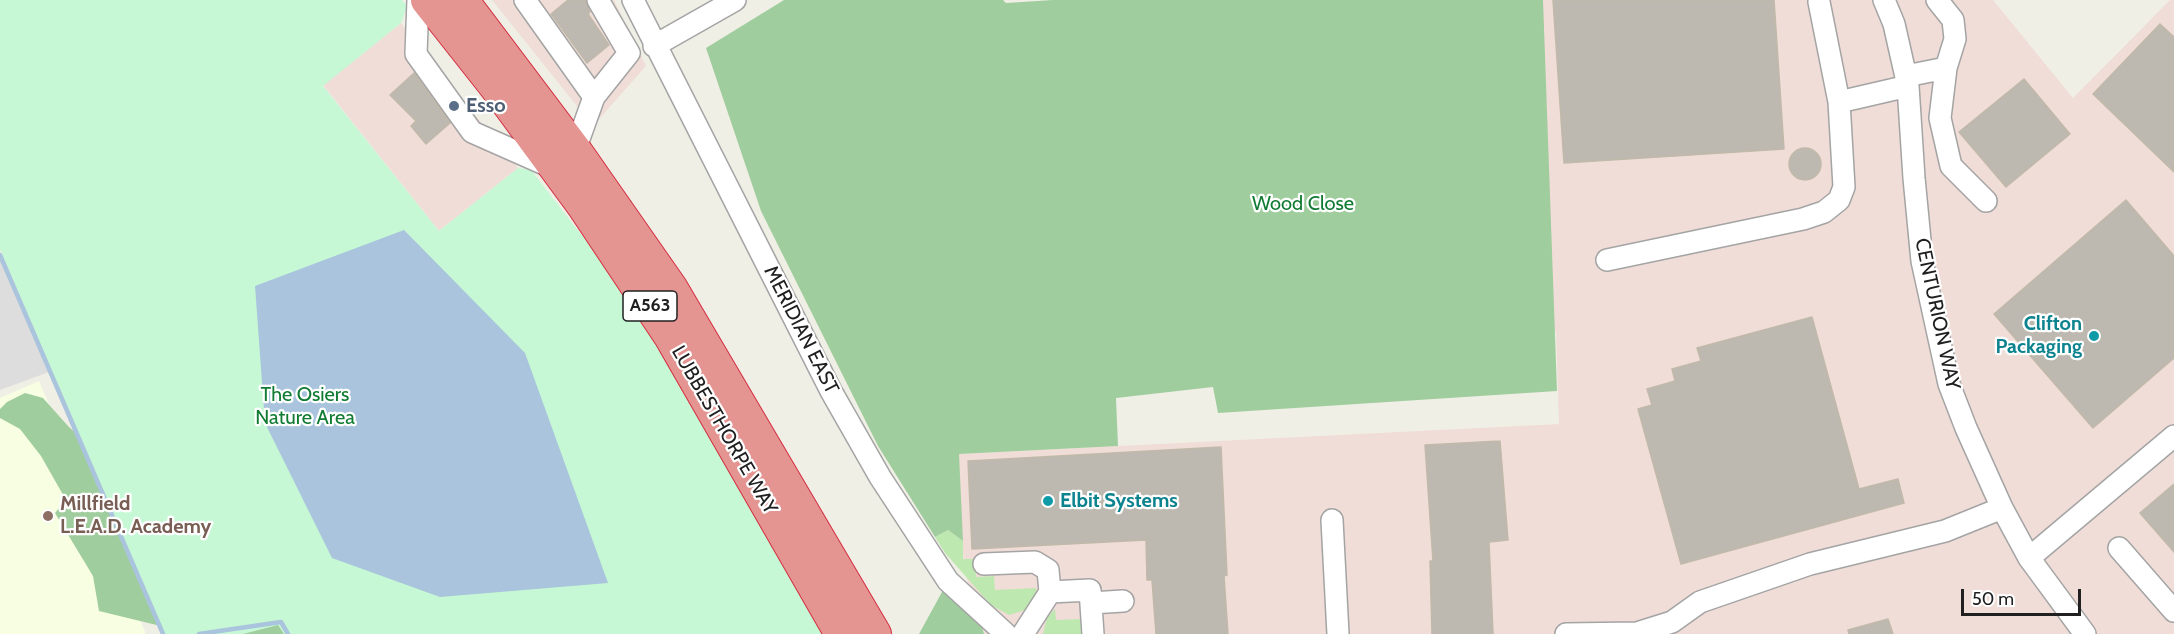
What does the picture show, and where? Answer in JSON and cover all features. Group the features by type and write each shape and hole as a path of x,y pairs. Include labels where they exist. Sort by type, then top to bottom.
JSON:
{"highway":[{"name":"LUBBESTHORPE WAY","path":"427,0 565,159 672,289 874,634"},
{"name":"LUBBESTHORPE WAY","path":"462,0 565,159 584,207 670,336 842,634"}],"street":[{"path":"418,0 416,54 472,132 565,159 594,97 629,53 598,0"},
{"path":"525,0 594,97"},
{"name":"MERIDIAN EAST","path":"633,0 831,391 880,477 948,581 1006,634"},
{"path":"654,45 735,0"},
{"name":"CENTURION WAY","path":"1884,0 1894,24 1907,81 1918,232 1938,340 1949,384 2001,508 2029,558 2085,634"},
{"path":"1936,0 1953,20 1954,39 1946,68 1940,118 1951,166 1986,201"},
{"path":"1607,260 1803,219 1824,212 1839,200 1844,187 1839,102 1819,2"},
{"path":"1839,102 1946,68"},
{"path":"2029,558 2174,436"},
{"path":"1566,634 1638,633 1672,622 1700,602 1810,564 1945,531 2001,508"},
{"path":"1332,520 1338,634"},
{"path":"2119,548 2174,611"},
{"path":"984,564 1035,562 1048,570 1050,592 1023,634"},
{"path":"1050,592 1089,590 1093,634"},
{"path":"1091,603 1123,601"}],"shaded area":[{"path":"492,0 614,0 646,66 593,126"},
{"path":"1538,0 1993,0 2073,98 2170,0 2174,0 2174,634 984,634 964,569 958,454 1559,424 1556,331 1544,334"},
{"path":"401,23 518,168 439,231 323,85"},
{"path":"0,255 49,372 0,390"},
{"name":"Millfield L.E.A.D. Academy","path":"39,381 146,634 0,634 0,398"}],"green space":[{"name":"The Osiers Nature Area","path":"0,0 402,0 407,6 401,23 323,86 439,231 518,168 531,170 605,265 681,382 823,634 284,634 278,625 243,634 163,634 0,249"},
{"name":"Wood Close","path":"784,0 1003,0 1006,3 1053,0 1543,0 1557,391 1218,413 1213,387 1116,398 1118,446 959,454 963,541 948,530 935,537 878,446 761,211 706,48"},
{"path":"25,393 43,398 68,426 106,461 658,634 210,634 173,629 99,611 93,576 55,513 66,500 41,456 20,429 0,418 0,409 7,402"},
{"path":"948,530 963,541 963,559 975,559 976,577 994,576 995,590 1036,588 1036,600 1031,608 1009,615 991,605 945,553 935,537"},
{"path":"948,581 976,606 984,634 919,634"},
{"path":"1055,609 1056,620 1083,619 1085,634 1043,634 1047,618"}],"water":[{"path":"404,230 525,353 608,583 440,597 332,558 265,423 255,286"}],"building":[{"path":"568,0 585,0 590,12 588,14 609,45 587,63 551,14"},
{"path":"1553,0 1774,0 1784,149 1564,163"},
{"path":"2160,24 2174,37 2174,172 2093,94"},
{"path":"414,73 450,123 426,144 411,126 416,121 390,95"},
{"path":"2024,79 2070,134 2006,187 1959,132"},
{"path":"1805,148 1816,153 1821,164 1816,175 1805,180 1794,175 1789,164 1794,153"},
{"name":"Clifton Packaging","path":"2126,200 2174,256 2174,358 2093,428 1994,314"},
{"path":"1812,317 1859,489 1898,479 1904,503 1681,564 1638,409 1652,405 1647,389 1675,381 1672,369 1701,361 1697,348"},
{"path":"1500,441 1508,540 1489,542 1493,634 1432,634 1430,561 1433,561 1425,445"},
{"path":"1221,447 1227,575 1224,576 1228,634 1156,634 1152,580 1147,580 1146,540 972,549 968,461"},
{"path":"2174,484 2174,552 2140,513"},
{"path":"1888,619 1893,634 1849,634 1848,630"}],"waterway":[{"path":"0,255 163,634"},
{"path":"199,634 281,622 288,634"}],"place":[{"name":"Esso","path":"454,106"},
{"name":"Clifton Packaging","path":"2094,336"},
{"name":"Elbit Systems","path":"1048,501"},
{"name":"Millfield L.E.A.D. Academy","path":"48,516"}]}
